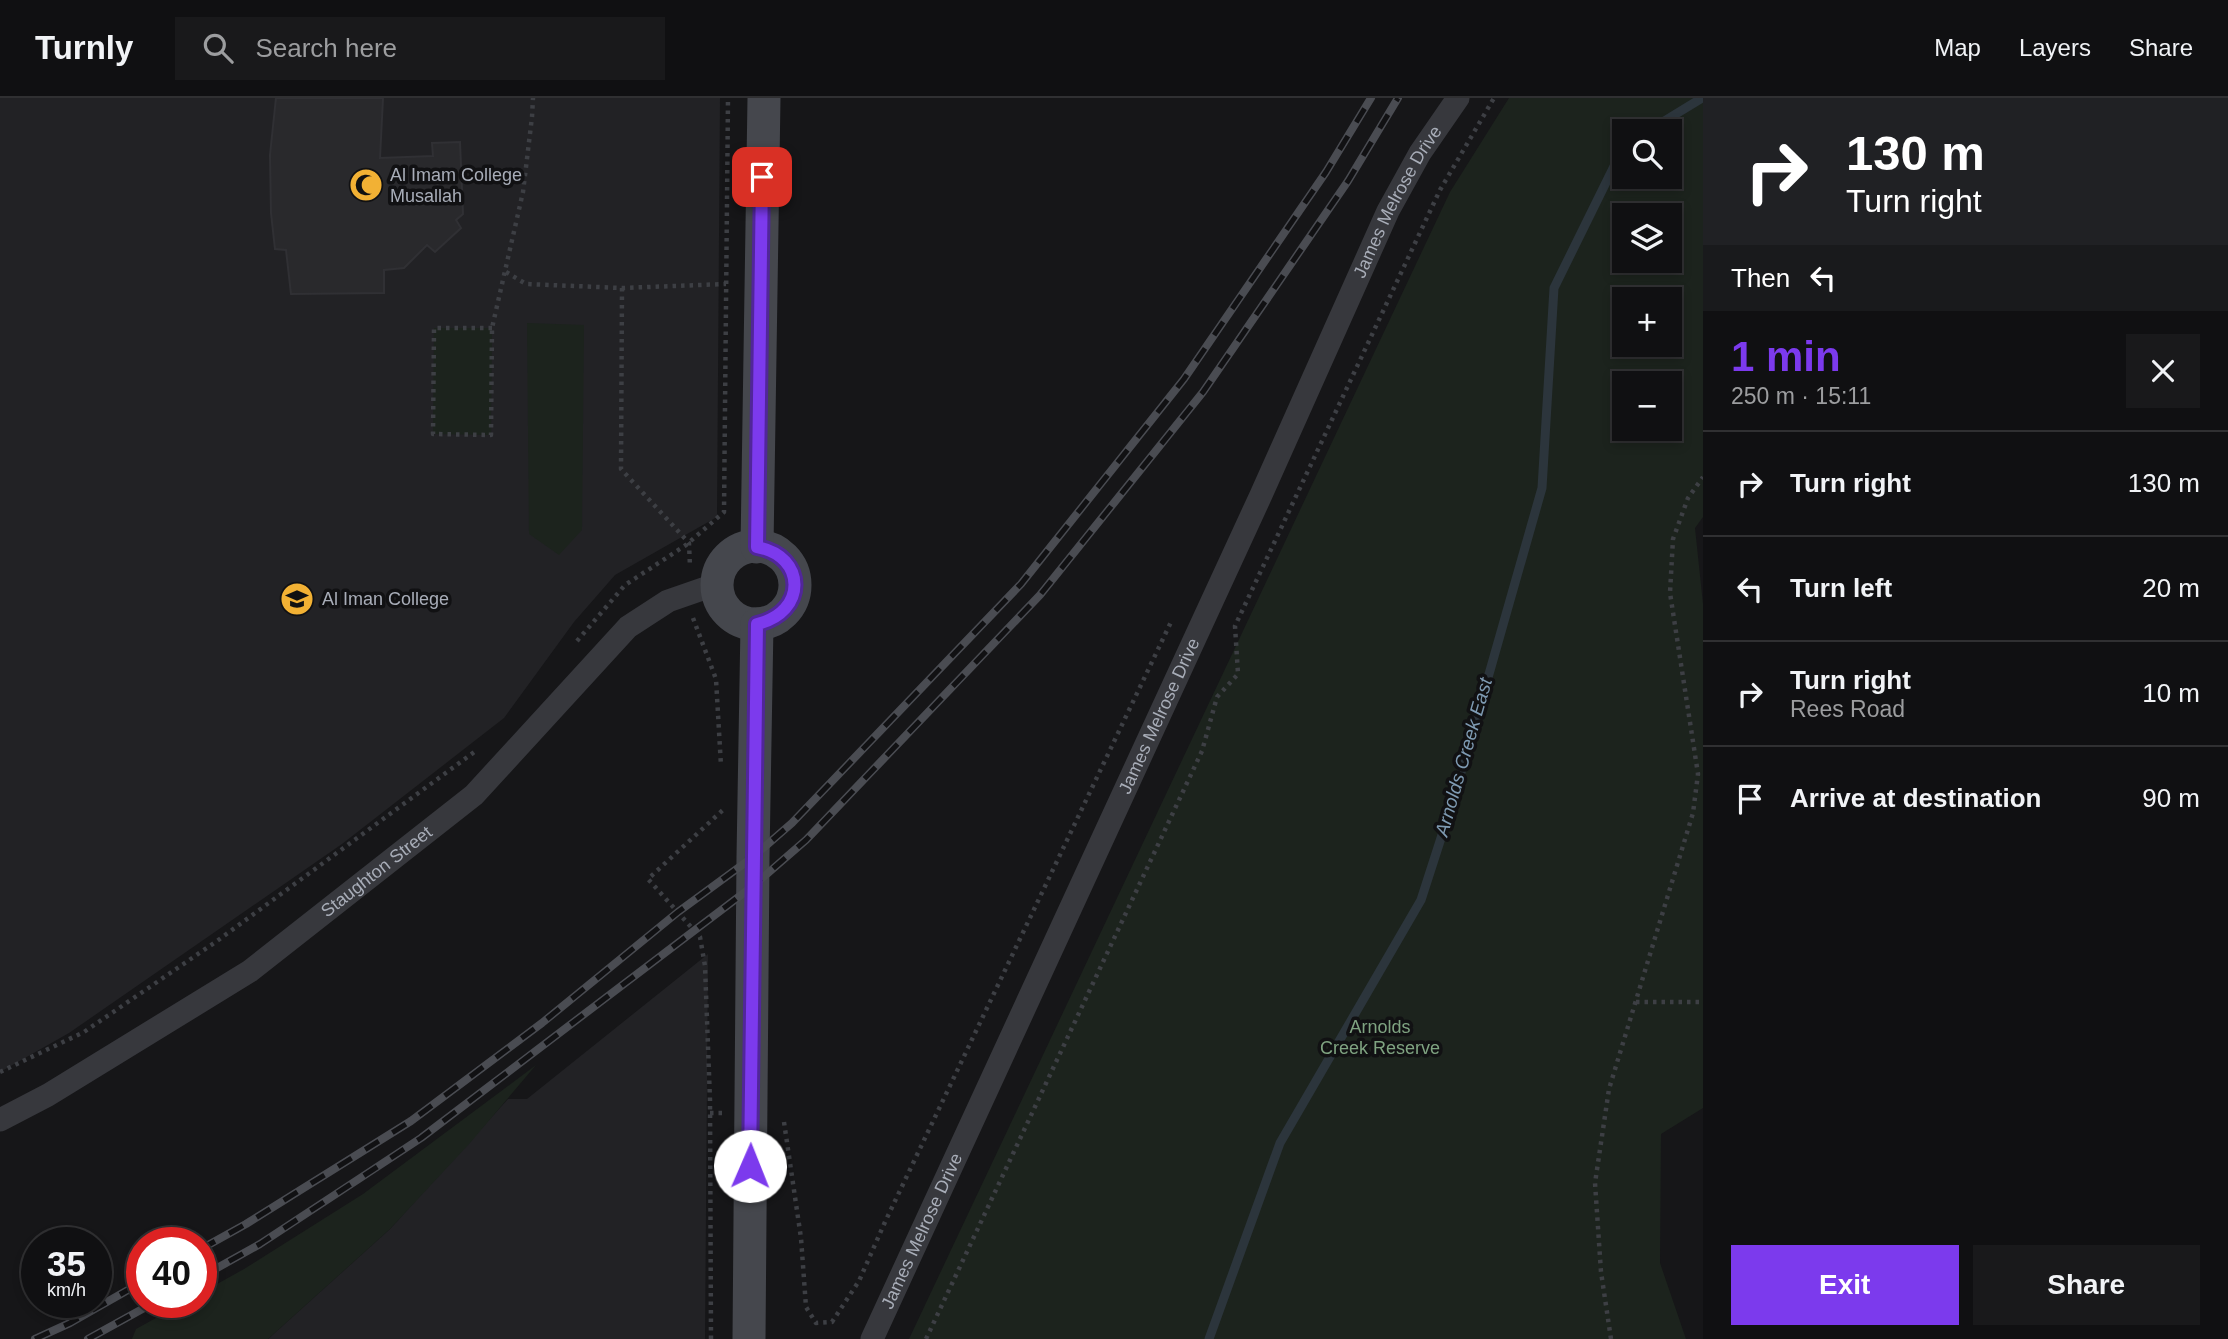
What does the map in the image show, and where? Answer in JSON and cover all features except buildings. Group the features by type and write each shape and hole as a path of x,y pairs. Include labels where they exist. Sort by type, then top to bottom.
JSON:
{"street":[{"path":"757,547 764,98"},
{"name":"James Melrose Drive","path":"872,1339 1261,495 1388,211 1420,153 1458,98"},
{"path":"745,548 770,549 790,566 794,578 794,592 790,604 782,614 757,624 733,617 724,608 719,596 704,588 734,553 745,548"},
{"name":"Staughton Street","path":"0,1120 48,1095 250,971 474,795 628,627 668,601 704,588"},
{"path":"749,1339 757,624"}],"path":[{"path":"492,328 435,328 433,434 491,435 492,328 523,191 533,98"},
{"path":"572,647 625,585 690,543 724,512 728,98"},
{"path":"926,1339 1202,751 1217,697 1238,674 1235,626 1440,190 1494,98"},
{"path":"505,272 526,284 622,288 726,285"},
{"path":"622,288 621,469 690,543 704,588 693,618 716,679 722,770"},
{"path":"1611,1339 1601,1272 1595,1183 1609,1089 1693,813 1698,774 1670,593 1673,539 1688,498 1703,477"},
{"path":"710,1113 770,1112 783,1119 801,1238 806,1307 816,1323 832,1322 859,1281 1172,620"},
{"path":"0,1072 84,1032 228,933 483,745"},
{"path":"711,1339 710,1113 705,966 700,937 648,879 724,809 723,796"},
{"path":"1636,1002 1703,1002"}],"shaded area":[{"name":"Al Iman College","path":"0,98 720,98 717,517 615,575 574,622 504,718 342,844 69,1033 0,1072"},
{"path":"708,954 705,1339 268,1339 390,1229 508,1099 527,1099"}],"green space":[{"name":"Arnolds Creek Reserve","path":"1509,98 1703,98 1703,517 1695,528 1703,604 1703,1108 1661,1134 1660,1263 1686,1339 909,1339 1450,192"},
{"path":"527,323 584,325 582,530 559,555 529,534"},
{"path":"434,328 492,328 491,435 433,434"},
{"path":"536,1065 470,1143 390,1229 268,1339 132,1339 136,1329 156,1318 217,1318 217,1284 363,1194"}],"waterway":[{"name":"Arnolds Creek East","path":"1668,119 1702,98"},
{"name":"Arnolds Creek East","path":"1209,1339 1280,1143 1421,900 1452,804 1542,488 1554,288 1612,170"}],"railway":[{"path":"217,1240 411,1121 542,1023 678,912 753,857 792,823 1021,584 1184,379 1326,172 1371,98"},
{"path":"217,1268 260,1244 421,1138 753,886 806,840 1040,595 1203,392 1348,181 1398,98"},
{"path":"35,1339 70,1323 126,1291"},
{"path":"88,1339 126,1318"}],"place":[{"name":"Al Imam College Musallah","path":"366,185"},
{"name":"Al Iman College","path":"297,599"}],"route":[{"path":"750,1166 757,624 782,614 790,604 794,592 794,578 790,566 770,549 757,547 762,177"}]}
